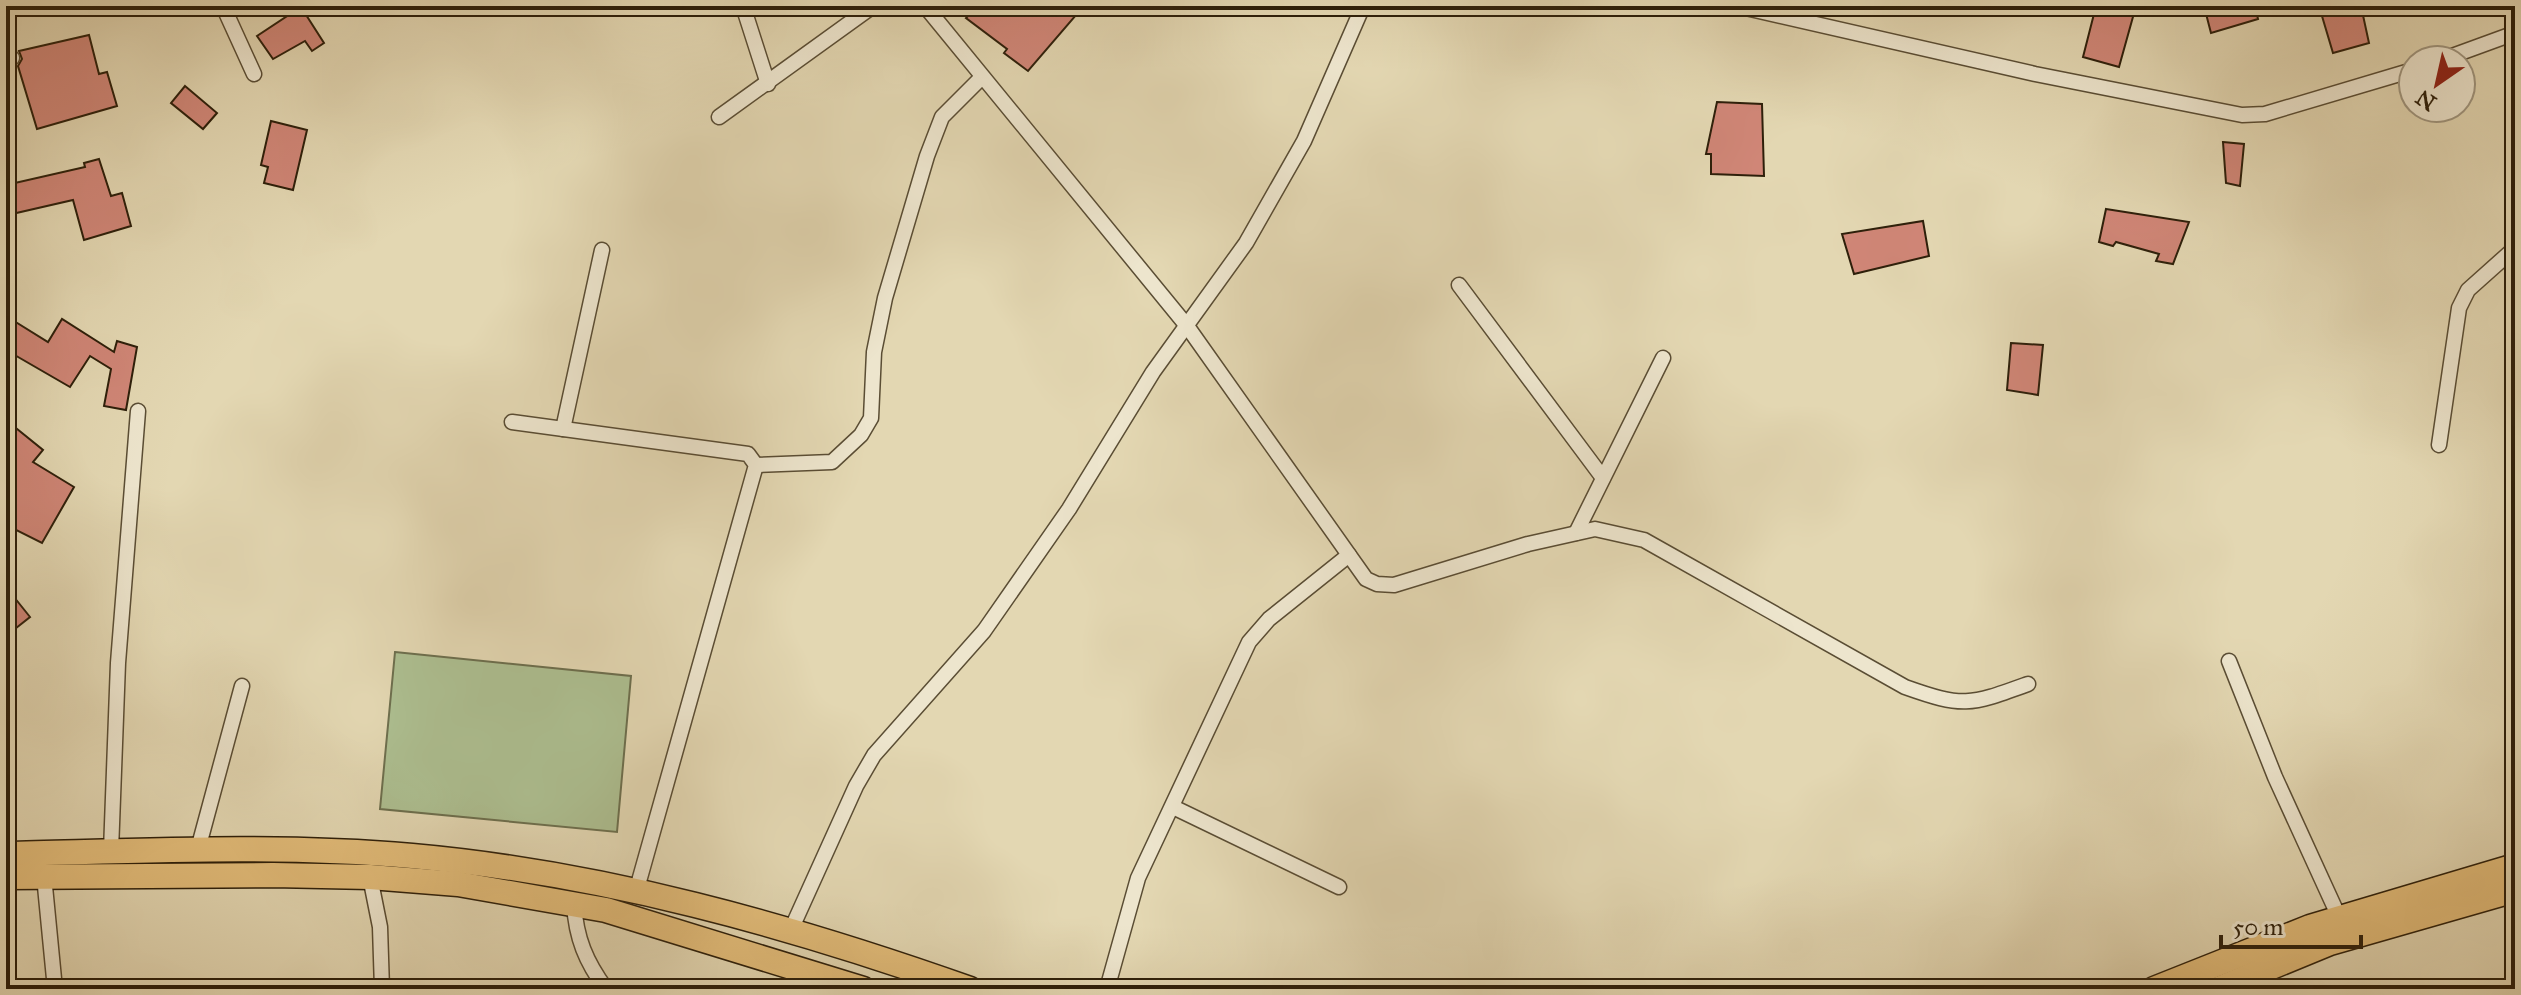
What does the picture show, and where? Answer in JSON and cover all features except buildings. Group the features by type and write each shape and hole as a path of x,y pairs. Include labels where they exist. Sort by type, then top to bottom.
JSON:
{"main road":[{"path":"6,854 198,849 410,856 503,866 681,900 877,956 970,989"},
{"path":"2154,989 2339,917 2515,866"},
{"path":"6,877 370,877 458,884 574,904 739,948 863,989"},
{"path":"2218,989 2330,943 2515,890"}],"street":[{"path":"223,6 254,74"},
{"path":"743,6 768,84"},
{"path":"719,117 873,6"},
{"path":"925,6 1187,326 1366,579 1377,584 1394,585 1528,544 1595,529 1616,531 1644,540 1892,681 1950,703 1982,701 2028,684"},
{"path":"790,932 856,786 874,755 984,631 1069,509 1153,372 1246,243 1304,141 1363,6"},
{"path":"1737,6 2035,74 2242,115 2265,114 2397,75"},
{"path":"2477,47 2515,33"},
{"path":"756,465 832,462 861,435 871,418 874,352 885,298 927,156 942,117 982,77"},
{"path":"2439,445 2459,308 2468,290 2515,248"},
{"path":"563,429 602,250"},
{"path":"1459,285 1603,478"},
{"path":"1576,533 1663,358"},
{"path":"111,851 118,663 138,411"},
{"path":"512,422 748,454 756,465"},
{"path":"636,892 756,465"},
{"path":"1107,989 1138,878 1249,642 1269,619 1349,555"},
{"path":"2229,661 2275,777 2339,917"},
{"path":"198,849 242,686"},
{"path":"1173,807 1339,887"},
{"path":"44,876 55,989"},
{"path":"370,877 380,927 382,989"},
{"path":"574,904 578,941 591,969 606,989"}],"green space":[{"path":"395,652 631,676 617,832 380,809"}]}
